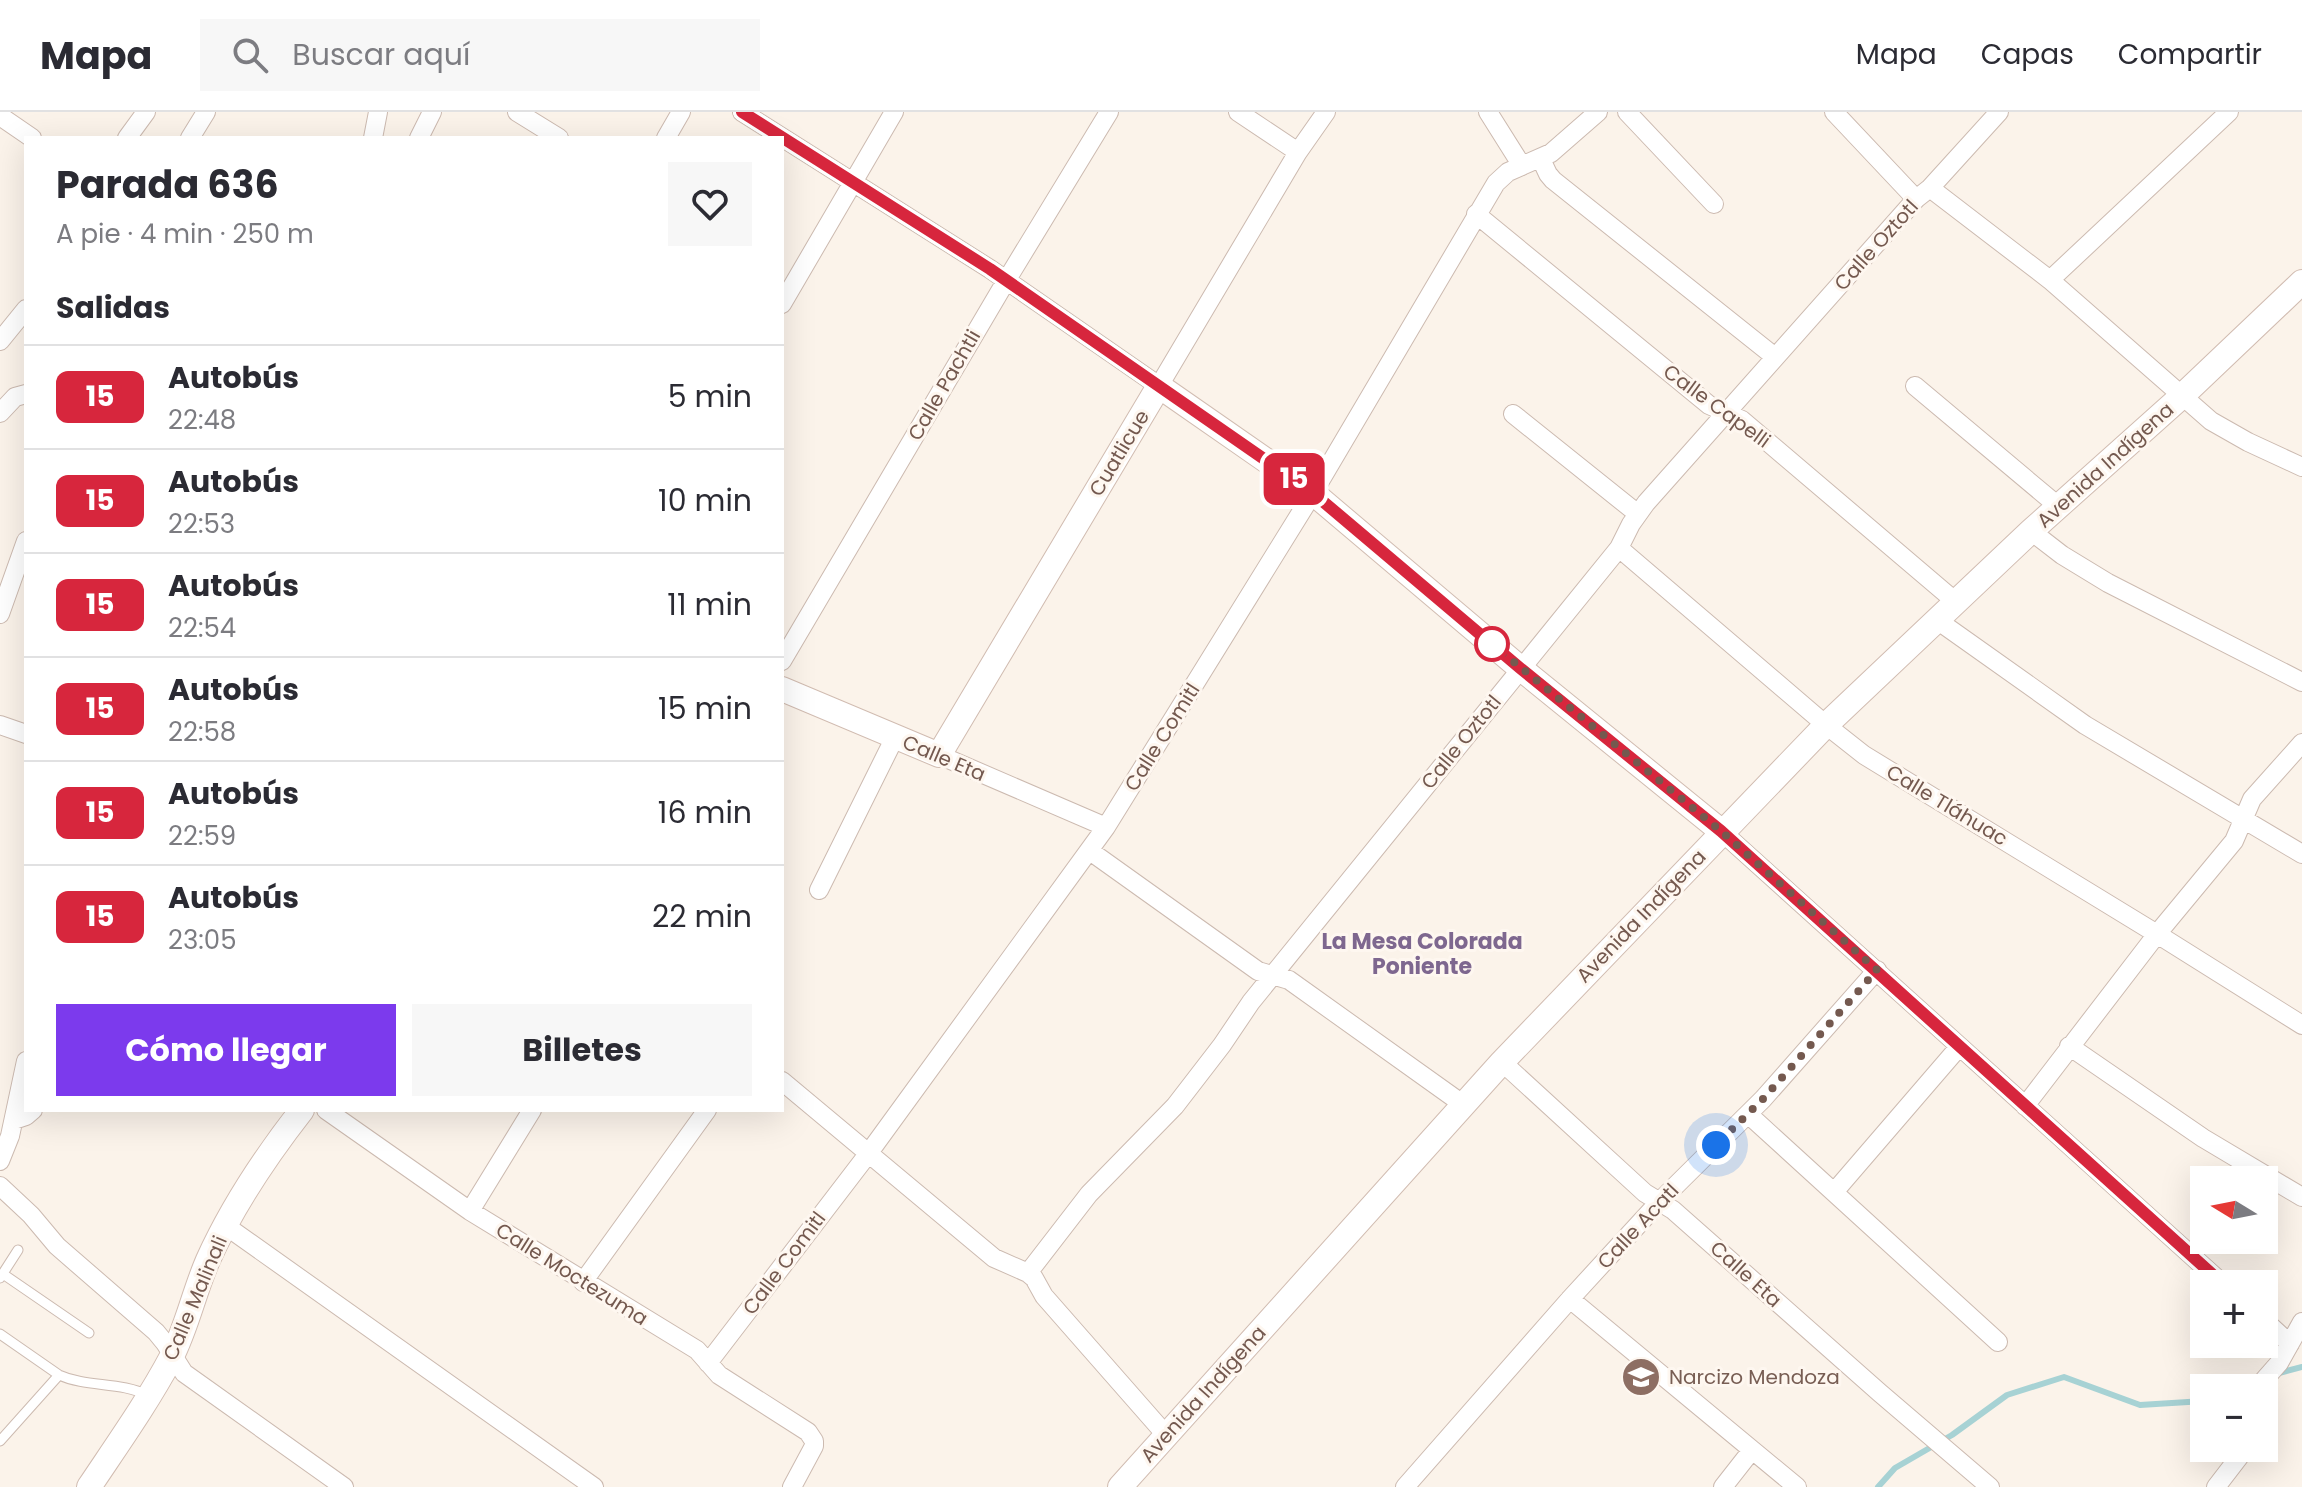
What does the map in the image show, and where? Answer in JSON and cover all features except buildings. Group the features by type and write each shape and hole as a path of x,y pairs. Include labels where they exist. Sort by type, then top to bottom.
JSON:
{"street":[{"path":"128,136 146,112"},
{"path":"191,136 206,112"},
{"path":"373,136 378,112"},
{"path":"420,136 432,112"},
{"path":"517,112 556,136"},
{"path":"667,136 681,112"},
{"path":"742,112 780,136"},
{"path":"784,301 894,112"},
{"name":"Calle Pachtli","path":"784,658 1109,112"},
{"path":"1238,112 1298,152"},
{"name":"Cuatlicue","path":"939,755 1298,152 1326,112"},
{"path":"1488,112 1522,166"},
{"name":"Calle Comitl","path":"708,1363 868,1154 1090,851 1313,493 1476,214 1502,177 1551,153 1598,112"},
{"path":"1627,112 1714,204"},
{"path":"1834,112 1923,194 2050,280 2211,421 2302,467"},
{"name":"Calle Oztotl","path":"1028,1273 1089,1194 1175,1106 1251,1002 1619,548 1638,514 1775,357 1999,112"},
{"path":"2050,280 2229,112"},
{"path":"0,116 29,136"},
{"path":"784,138 1006,281 1313,493 1520,668 1721,831 2207,1270"},
{"path":"1541,159 1553,180 1775,357"},
{"name":"Calle Capelli","path":"1476,214 1709,405 1742,420 1956,602"},
{"name":"Avenida Indígena","path":"1120,1487 1502,1062 1721,831 1826,725 2031,531 2182,396 2302,282"},
{"path":"0,341 24,311"},
{"path":"1915,386 2058,506"},
{"path":"0,413 20,395"},
{"path":"1513,414 1638,514"},
{"path":"2031,531 2062,555 2108,583 2302,682"},
{"path":"0,614 24,547"},
{"name":"Calle Tláhuac","path":"1619,548 1864,755 2302,1025"},
{"path":"1937,620 2085,725 2302,854"},
{"name":"Calle Eta","path":"784,690 1106,827"},
{"path":"0,725 24,733"},
{"path":"819,890 895,737"},
{"path":"2025,1106 2157,934 2234,841 2252,799 2302,743"},
{"path":"1090,851 1258,971 1289,980 1464,1105"},
{"name":"Calle Acatl","path":"1405,1487 1570,1299 1659,1202 1748,1114 1877,970"},
{"path":"2069,1046 2203,1138 2302,1197"},
{"path":"1835,1191 1959,1047"},
{"name":"Calle Eta","path":"1502,1062 1645,1193 1673,1210 1990,1487"},
{"path":"0,1161 14,1120 24,1071"},
{"path":"784,1083 994,1258 1034,1278 1044,1296 1166,1435"},
{"path":"14,1120 31,1112"},
{"name":"Calle Malinali","path":"91,1486 172,1355 197,1285 226,1226 301,1112"},
{"name":"Calle Moctezuma","path":"329,1112 470,1211 697,1350 719,1375 808,1432 814,1441 813,1452 792,1487"},
{"path":"470,1211 531,1112"},
{"path":"583,1282 706,1112"},
{"path":"1748,1114 1998,1342"},
{"path":"0,1186 31,1215 57,1246 156,1332 184,1373 344,1487"},
{"path":"226,1226 594,1487"},
{"path":"1570,1299 1797,1487"},
{"path":"2269,1374 2302,1322"},
{"path":"2278,1333 2290,1344"},
{"path":"1723,1487 1752,1450"},
{"path":"2216,1487 2235,1462"}],"lane":[{"path":"18,1250 1,1276 89,1333"},
{"path":"0,1334 59,1375 76,1382 133,1389 149,1396"},
{"path":"1,1438 59,1375"}],"waterway":[{"path":"2279,1373 2302,1367"},
{"path":"1878,1487 1895,1468 1952,1435 2007,1395 2064,1377 2140,1405 2190,1402"}],"bus line":[{"name":"15","path":"742,112 780,136"},
{"name":"15","path":"784,139 990,269 1313,493 1520,668 1721,831 2207,1270"}],"place":[{"name":"Narcizo Mendoza","path":"1641,1377"}],"district":[{"name":"La Mesa Colorada Poniente","path":"1422,954"}],"route":[{"path":"1492,644 1721,831 1877,970 1763,1099 1716,1145"}]}
